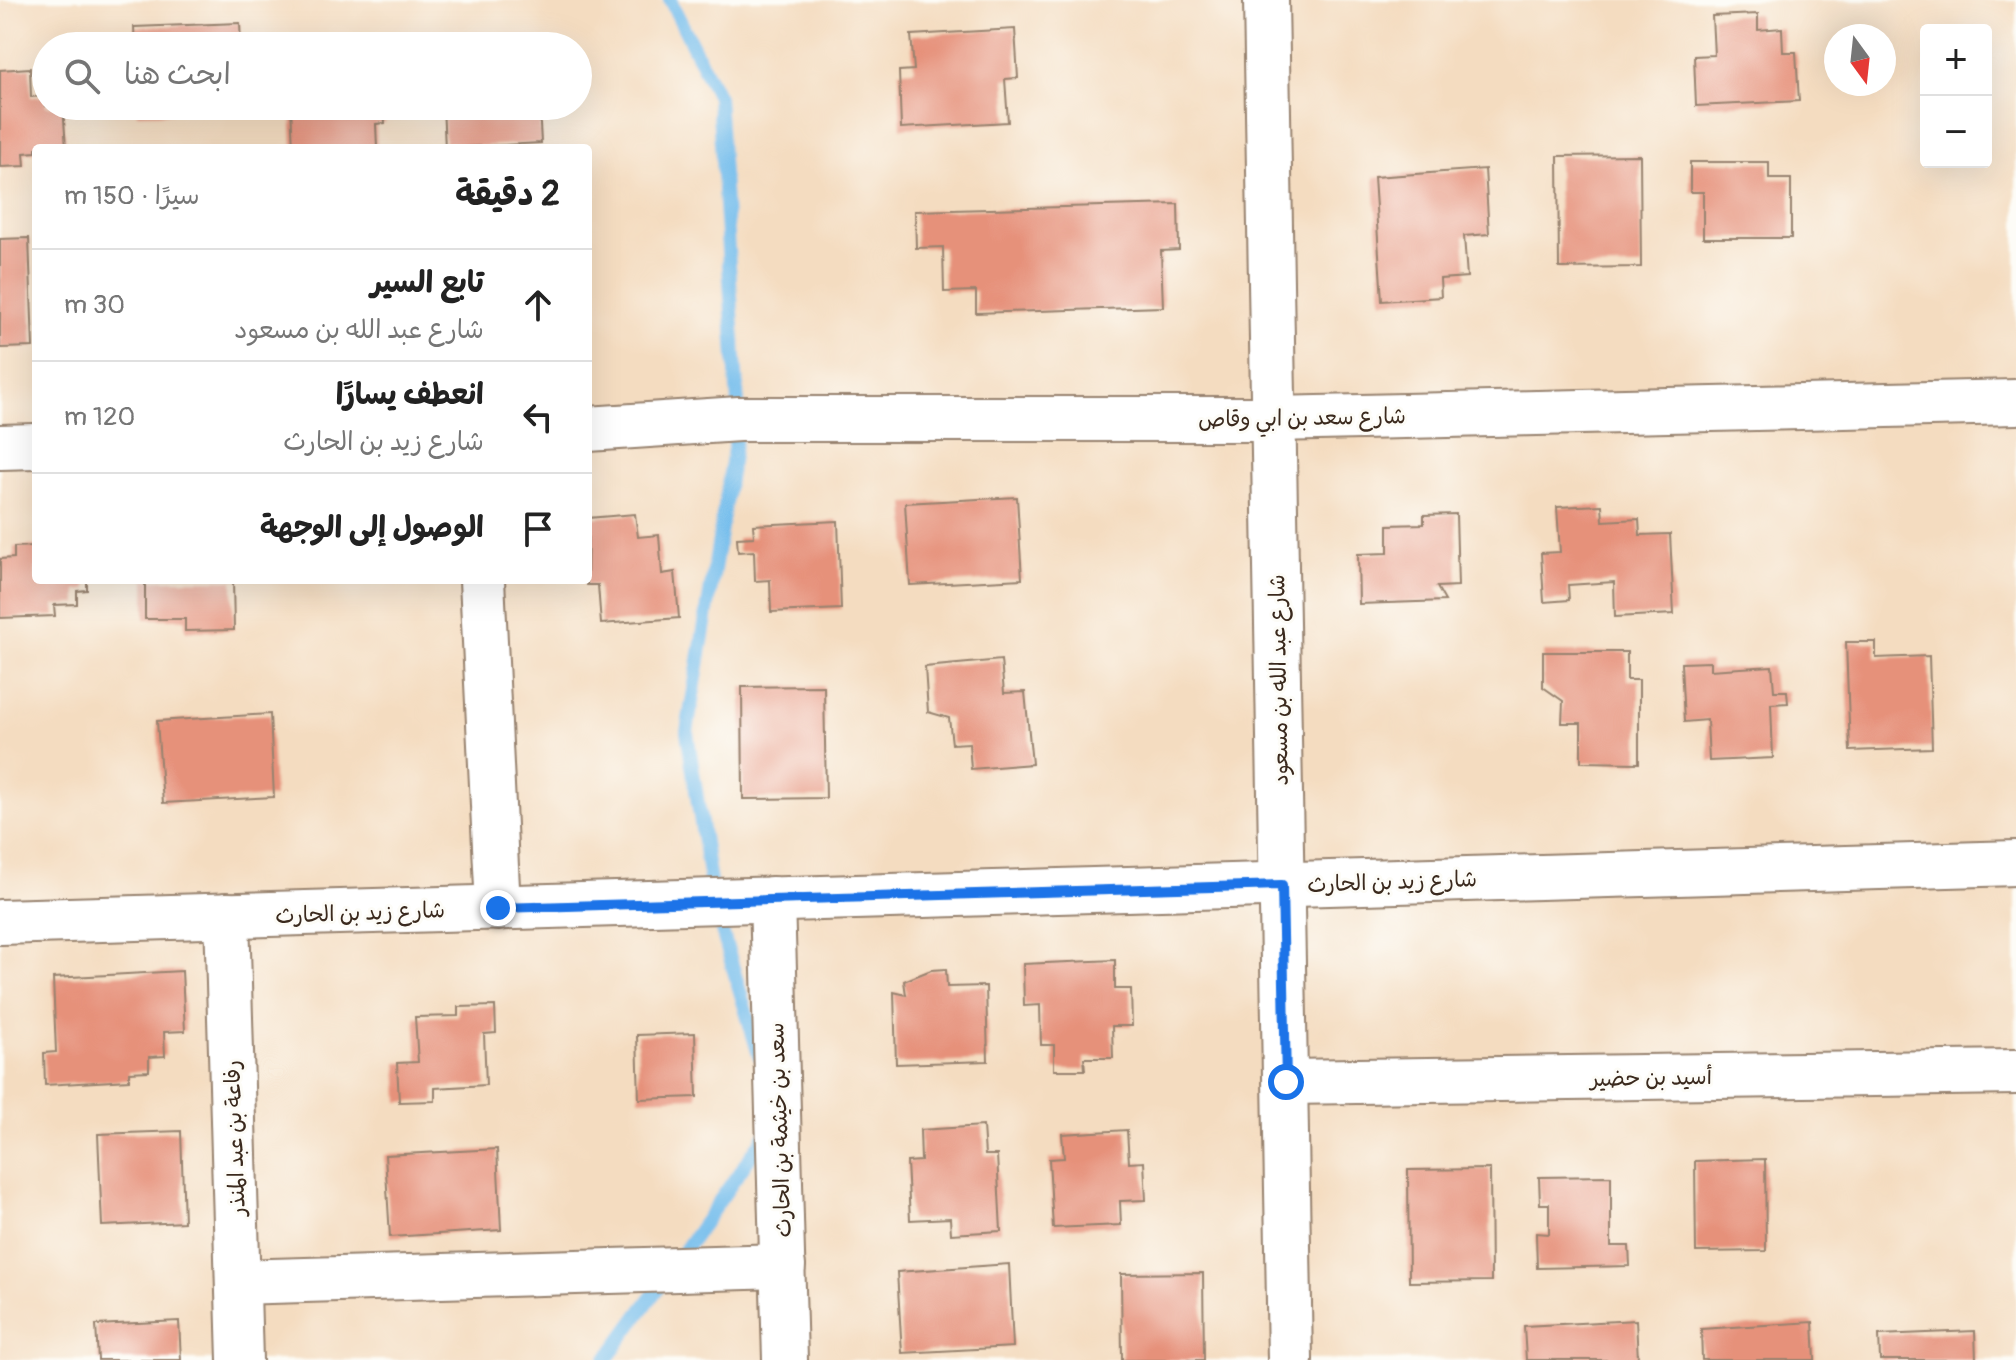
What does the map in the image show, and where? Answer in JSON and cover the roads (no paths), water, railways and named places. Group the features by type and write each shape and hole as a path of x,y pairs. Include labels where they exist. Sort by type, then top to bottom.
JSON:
{"street":[{"name":"شارع عبد الله بن مسعود","path":"1266,0 1290,1360"},
{"name":"شارع سعد بن ابي وقاص","path":"592,429 739,419 1274,419 2016,402"},
{"path":"0,447 32,446"},
{"path":"482,584 498,908"},
{"name":"شارع زيد بن الحارث","path":"0,922 2016,863"},
{"name":"سعد بن خيثمة بن الحارث","path":"772,899 785,1360"},
{"name":"رفاعة بن عبد المنذر","path":"227,915 240,1360"},
{"name":"أسيد بن حضير","path":"1286,1082 2016,1072"},
{"path":"238,1282 783,1266"}],"waterway":[{"path":"670,0 718,97 739,419 687,732 713,901 759,1055"},
{"path":"678,1260 767,1133"},
{"path":"606,1360 666,1277"}]}
